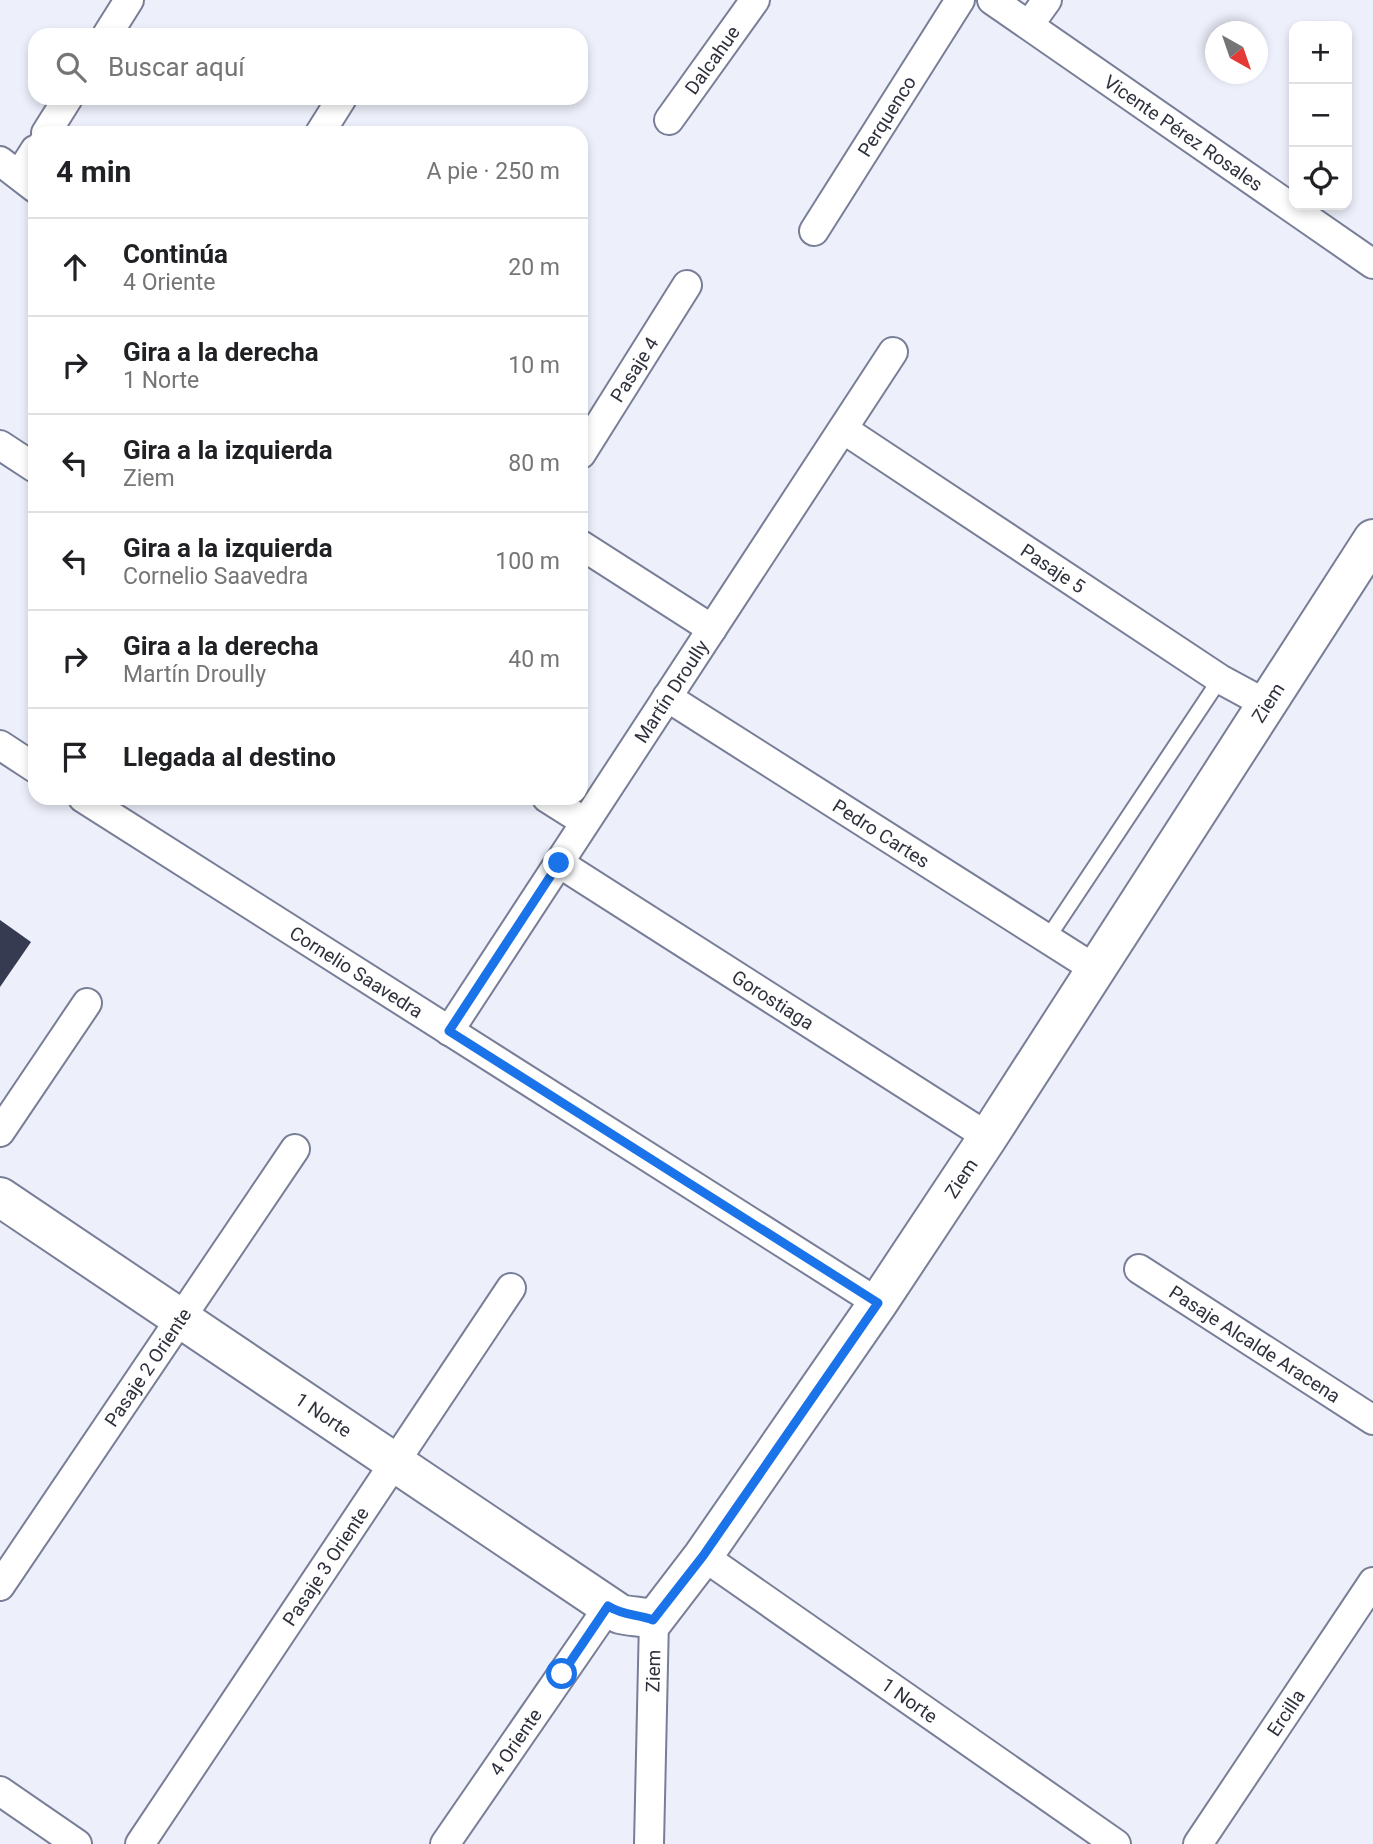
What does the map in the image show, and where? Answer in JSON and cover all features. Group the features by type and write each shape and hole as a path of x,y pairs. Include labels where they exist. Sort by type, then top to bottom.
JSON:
{"street":[{"path":"111,28 129,0"},
{"name":"Dalcahue","path":"670,120 755,0"},
{"name":"Perquenco","path":"814,231 960,0"},
{"name":"Vicente Pérez Rosales","path":"992,0 1373,264"},
{"path":"1029,25 1047,0"},
{"path":"50,126 64,105"},
{"path":"324,126 338,105"},
{"path":"18,175 28,160"},
{"name":"Pasaje 4","path":"588,443 687,285"},
{"name":"Martín Droully","path":"449,1031 893,352"},
{"name":"Pasaje 5","path":"843,429 1220,679 1266,704"},
{"path":"0,445 28,463"},
{"name":"Ziem","path":"649,1844 653,1620 703,1556 878,1303 1373,539"},
{"path":"588,549 712,629"},
{"name":"Pedro Cartes","path":"667,697 1095,969"},
{"path":"0,746 28,764"},
{"name":"Cornelio Saavedra","path":"94,805 878,1303"},
{"path":"558,805 585,822"},
{"name":"Gorostiaga","path":"559,863 988,1137"},
{"path":"0,1131 87,1003"},
{"name":"Pasaje 2 Oriente","path":"0,1586 295,1149"},
{"name":"1 Norte","path":"0,1197 620,1614 643,1616 653,1620"},
{"name":"Pasaje Alcalde Aracena","path":"1139,1269 1373,1420"},
{"name":"Pasaje 3 Oriente","path":"140,1844 510,1288"},
{"name":"1 Norte","path":"703,1556 1116,1844"},
{"name":"Ercilla","path":"1198,1844 1373,1582"},
{"name":"4 Oriente","path":"445,1844 608,1606"},
{"path":"0,1791 77,1844"}],"lane":[{"path":"1047,939 1220,679"}],"building":[{"path":"0,920 31,942 0,987"}],"route":[{"path":"559,863 449,1031 878,1303 703,1556 653,1620 643,1616 620,1614 608,1606 562,1674"}]}
